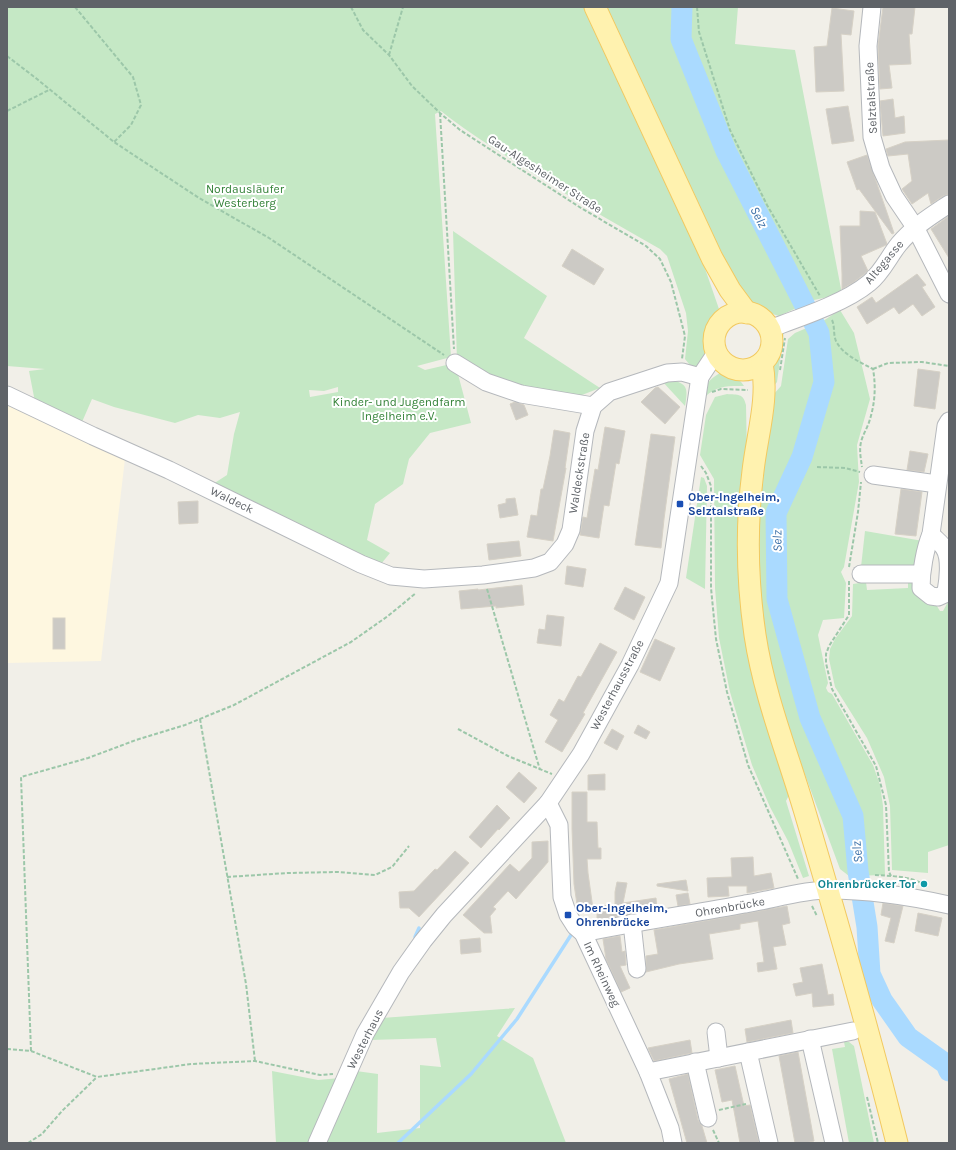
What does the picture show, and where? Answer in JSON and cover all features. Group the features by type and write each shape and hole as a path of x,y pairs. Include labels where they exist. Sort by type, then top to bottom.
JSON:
{"main road":[{"path":"595,7 712,258 730,290 747,313"},
{"path":"712,258 722,287 727,317"},
{"path":"753,470 752,391 746,377 727,362 714,342 716,330 727,317 735,314 747,313 781,328 772,341 766,358 771,367 765,391 753,470 749,510 748,560 755,637 766,688 828,890 884,1090 897,1143"},
{"path":"727,362 750,369 771,367"}],"street":[{"name":"Selztalstraße","path":"872,7 868,46 872,137 881,168 894,196 915,227 949,294"},
{"name":"Altegasse","path":"781,328 853,294 870,283 899,244 915,227 949,204"},
{"path":"455,363 486,382 522,394 593,406 609,392 652,377 668,373 682,372 700,377 727,362"},
{"name":"Westerhausstraße","path":"423,941 444,915 548,803 580,754 630,665 669,582 700,377"},
{"name":"Waldeck","path":"7,395 169,470 362,564 391,576 424,579 463,577"},
{"name":"Waldeckstraße","path":"463,577 534,568 550,562 565,544 571,530 585,431 593,406"},
{"path":"931,534 944,549 947,555 948,592 938,597 931,596 921,588 921,574 927,544 942,502 937,484 946,426 949,421"},
{"path":"867,478 937,484"},
{"path":"852,575 921,574"},
{"name":"Im Rheinweg","path":"548,803 559,826 562,897 568,915 575,926 583,933 648,1072 670,1128 673,1143"},
{"name":"Ohrenbrücke","path":"583,933 632,923 760,902 804,892 828,890 883,893 949,905"},
{"path":"632,923 637,968"},
{"name":"Westerhaus","path":"317,1143 365,1034 401,972 423,941"},
{"path":"648,1072 853,1031"},
{"path":"716,1032 719,1058"},
{"path":"810,1039 834,1143"},
{"path":"748,1052 769,1143"},
{"path":"695,1062 707,1115"}],"path":[{"path":"76,7 133,78 141,105 131,125 114,142"},
{"name":"Gau-Algesheimer Straße","path":"351,7 363,30 389,55 412,86 460,130 580,208 646,246 660,259 671,282 685,336 682,372"},
{"path":"389,55 404,7"},
{"path":"697,7 699,32 730,130 767,205 822,308 834,324 836,341 849,356 873,369"},
{"path":"7,56 114,142 199,198 269,238 455,363"},
{"path":"7,111 50,90"},
{"path":"440,113 455,363"},
{"path":"771,367 781,328"},
{"path":"873,369 888,363 922,362 949,366"},
{"path":"817,467 845,468 862,473 860,453 861,442 874,404 875,382 873,369"},
{"path":"709,395 712,391 721,388 748,390"},
{"path":"699,463 706,473 711,486 711,588 716,639 727,692 748,765 804,892"},
{"path":"867,478 858,512 849,615 829,646 826,654 826,664 832,689 876,766 886,805 889,872 891,876"},
{"path":"483,575 540,770"},
{"path":"31,1051 21,777 88,758 136,740 185,725 234,705 351,642 388,616 422,588 424,579"},
{"path":"200,719 246,984 255,1061"},
{"path":"458,729 508,756 564,779"},
{"path":"227,877 287,873 338,872 375,875 392,867 409,846"},
{"path":"875,875 916,880 922,884"},
{"path":"7,1050 31,1051 97,1077 191,1064 255,1061 320,1074 347,1073"},
{"path":"28,1143 42,1134 62,1111 97,1077"},
{"path":"707,1115 759,1101"}],"shaded area":[{"path":"7,405 125,459 101,661 7,663"}],"green space":[{"name":"Nordausläufer Westerberg","path":"7,7 587,7 701,257 719,309 708,328 703,365 694,370 685,359 688,331 686,313 667,256 660,249 602,216 544,180 473,134 441,111 435,114 451,357 417,366 425,370 455,363 471,423 430,433 409,459 403,484 375,504 367,540 390,553 381,564 210,486 227,475 234,434 240,412 220,418 198,415 175,423 114,407 92,399 82,422 35,402 29,371 45,369 7,366","holes":["338,387 338,392 310,397 309,390 324,391"]},
{"path":"604,7 738,7 735,44 795,50 842,294 814,300 779,316 755,305 741,291"},
{"path":"453,231 547,296 524,338 600,388 569,400 521,390 457,361"},
{"path":"840,310 854,333 870,399 857,445 859,482 844,567 841,572 846,583 844,618 823,620 818,635 828,683 826,688 828,692 832,694 873,765 880,785 883,806 885,875 849,876 840,869 775,694 758,607 756,511 773,395 781,386 788,339 795,333 823,321"},
{"path":"784,331 777,382 773,387 769,369 777,350 779,340"},
{"path":"720,373 734,376 744,386 728,386 719,388 705,397 708,382"},
{"path":"670,380 680,383 685,388 685,406 662,381"},
{"path":"727,394 740,395 745,401 746,405 747,458 742,534 789,795 786,801 809,876 803,878 788,841 770,807 752,765 730,692 719,638 715,588 714,479 700,455 706,415 715,397"},
{"path":"701,477 704,478 707,486 705,589 686,578"},
{"path":"865,531 923,541 919,562 913,568 861,567"},
{"path":"908,580 914,580 933,600 940,611 943,611 949,600 949,845 928,852 928,873 892,870 890,806 884,777 867,738 835,687 829,659 830,649 835,639 852,616 853,584 866,582 867,590 908,588"},
{"path":"515,1008 497,1036 533,1058 566,1143 327,1143 356,1071 378,1074 377,1133 420,1128 420,1065 441,1067 436,1038 370,1040 382,1018"},
{"path":"844,1042 849,1042 854,1046 874,1143 849,1143 832,1049 845,1047"},
{"path":"272,1071 318,1080 340,1078 313,1143 276,1143"}],"building":[{"path":"883,7 915,7 912,34 909,34 911,64 889,65 892,88 880,89 878,46"},
{"path":"832,8 854,11 851,35 841,34 844,91 816,92 814,47 827,46"},
{"path":"893,99 895,118 904,116 905,133 883,136 880,101"},
{"path":"848,106 854,141 832,144 826,109"},
{"path":"949,140 949,194 931,204 928,193 912,204 902,189 912,181 908,154 888,156 886,149 905,142"},
{"path":"867,155 894,233 892,234 859,189 857,190 847,162"},
{"path":"860,211 875,212 887,244 861,256 868,271 842,289 840,226 860,226"},
{"path":"949,216 949,258 931,229"},
{"path":"572,249 604,269 594,285 562,266"},
{"path":"917,274 926,285 922,287 935,307 922,316 913,304 899,314 894,307 867,324 857,307 872,297 876,303"},
{"path":"918,369 940,372 935,409 914,406"},
{"path":"658,387 680,407 665,424 641,402 655,388"},
{"path":"515,402 524,405 528,415 516,420 510,404"},
{"path":"605,427 625,431 619,464 616,463 609,506 604,505 599,538 580,535 583,517 587,518 595,469 598,470"},
{"path":"554,430 570,433 566,468 553,541 527,537 531,515 537,516 541,489 543,489"},
{"path":"651,434 675,437 661,548 635,545"},
{"path":"910,451 928,454 924,472 907,470"},
{"path":"901,489 922,492 916,536 895,534"},
{"path":"515,498 518,515 500,518 498,505 506,503 506,499"},
{"path":"198,501 198,523 179,524 178,502"},
{"path":"519,541 521,556 489,560 487,544"},
{"path":"567,566 586,569 583,587 565,584"},
{"path":"522,585 524,605 496,608 496,606 461,609 459,591"},
{"path":"625,587 645,597 634,620 614,609"},
{"path":"547,615 564,617 561,646 537,643 539,629 545,630"},
{"path":"53,618 65,618 65,649 53,649"},
{"path":"655,639 675,648 660,681 640,672"},
{"path":"600,643 617,652 583,713 585,714 562,752 545,742 558,720 550,715 559,699 564,702 578,676 581,677"},
{"path":"638,725 650,732 646,739 634,733"},
{"path":"612,729 624,736 617,750 604,743"},
{"path":"519,772 537,788 524,803 506,787"},
{"path":"605,774 605,790 588,790 588,775"},
{"path":"572,792 587,792 587,822 597,822 598,848 601,848 601,859 587,859 593,909 578,911 574,884"},
{"path":"497,805 510,818 481,848 469,837"},
{"path":"548,841 548,862 516,899 508,891 493,907 496,909 490,916 492,933 484,933 463,915 510,864 519,872 532,858 532,842"},
{"path":"455,851 469,863 419,917 409,908 400,908 399,892 414,891"},
{"path":"753,857 754,876 771,873 774,888 747,893 747,886 728,886 729,896 708,897 707,878 732,877 731,858"},
{"path":"686,880 688,891 657,886 657,884"},
{"path":"617,882 627,883 623,903 656,898 657,909 597,920 597,906 615,905"},
{"path":"688,893 690,904 678,906 676,895"},
{"path":"883,903 903,906 894,943 885,941 891,918 881,915"},
{"path":"787,906 790,923 782,925 786,945 773,947 777,969 758,972 757,963 764,962 758,921 740,924 740,929 709,934 713,959 679,964 646,972 646,956 658,954 654,930"},
{"path":"918,913 942,918 938,936 915,931"},
{"path":"620,936 622,952 625,951 626,965 620,966 630,988 621,992 606,959 603,939"},
{"path":"480,938 481,952 461,954 460,940"},
{"path":"822,964 828,995 833,994 834,1005 813,1007 812,993 796,996 793,984 803,982 800,968"},
{"path":"791,1020 793,1033 747,1042 745,1029"},
{"path":"690,1040 692,1053 654,1061 648,1048"},
{"path":"798,1052 814,1141 805,1143 795,1143 779,1056"},
{"path":"735,1066 744,1106 750,1105 759,1143 740,1143 732,1100 722,1102 715,1070"},
{"path":"688,1074 698,1120 702,1126 707,1143 687,1143 669,1079"}],"waterway":[{"name":"Selz","path":"682,7 681,39 726,151 819,333 824,382 802,457 776,513 777,599 810,718 853,816 858,871 867,927 870,974 882,1000 908,1037 946,1064 949,1071"},
{"path":"415,937 419,928"},
{"path":"398,1143 471,1074 517,1019 571,935"}],"place":[{"name":"Ober-Ingelheim, Selztalstraße","path":"680,504"},
{"name":"Ohrenbrücker Tor","path":"924,884"},
{"name":"Ober-Ingelheim, Ohrenbrücke","path":"568,915"}],"park label":[{"name":"Kinder- und Jugendfarm Ingelheim e.V.","path":"399,409"}]}
